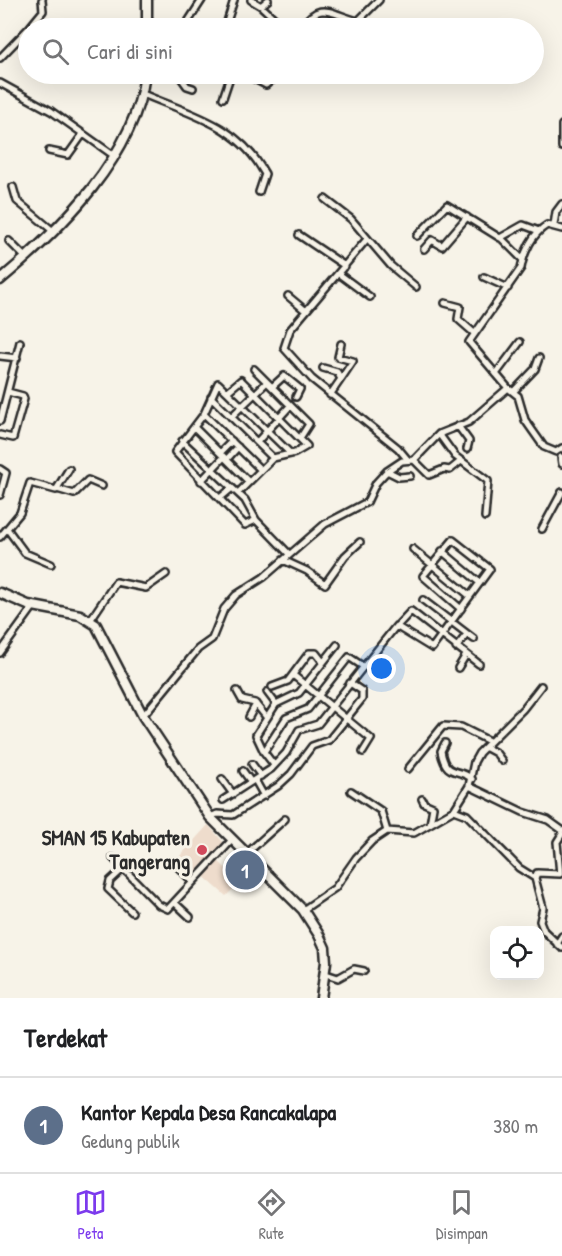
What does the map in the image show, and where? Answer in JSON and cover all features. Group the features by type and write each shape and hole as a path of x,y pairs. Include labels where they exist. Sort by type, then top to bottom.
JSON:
{"main road":[{"path":"147,0 147,18"},
{"path":"0,280 74,210 131,127 143,94 144,84"},
{"path":"0,592 34,606 91,619 101,633 143,716 210,818 303,910 325,948 326,974 321,998"}],"street":[{"path":"38,18 43,11 42,0"},
{"path":"190,18 202,0"},
{"path":"225,0 231,7"},
{"path":"228,18 234,0"},
{"path":"251,0 274,18"},
{"path":"261,6 268,0"},
{"path":"361,18 379,0"},
{"path":"306,18 309,12 316,8 330,7 352,18"},
{"path":"0,58 18,40"},
{"path":"0,83 51,111 113,155"},
{"path":"186,84 193,88"},
{"path":"223,98 228,84"},
{"path":"143,94 228,131 243,142 264,174 259,192"},
{"path":"562,125 562,147"},
{"path":"49,151 69,154 83,134"},
{"path":"13,187 17,201 53,231"},
{"path":"325,199 351,219 391,266 416,287"},
{"path":"554,225 556,212 562,204"},
{"path":"417,236 446,205 501,238 522,259"},
{"path":"424,249 432,240 442,246 467,217"},
{"path":"501,238 523,225 539,231"},
{"path":"562,229 554,225 547,225 539,231 522,259 521,268 474,333 470,345 521,401 528,425 547,450 556,452 562,460"},
{"path":"299,235 345,266"},
{"path":"367,239 290,330 284,348 330,395 429,474 444,469 450,470 461,461"},
{"path":"9,241 25,257"},
{"path":"339,274 370,297"},
{"path":"484,277 508,288"},
{"path":"288,296 306,311"},
{"path":"445,303 460,307 458,319 474,333"},
{"path":"0,422 20,342"},
{"path":"496,374 520,342"},
{"path":"341,344 338,357 359,364"},
{"path":"0,356 17,358"},
{"path":"143,716 196,651 212,639 220,616 231,600 325,524 367,502 376,483 387,471 411,460 439,434 475,418 511,390 535,369 539,358"},
{"path":"330,395 353,361"},
{"path":"323,368 337,372 341,379"},
{"path":"254,369 309,424 300,438"},
{"path":"272,387 284,376 300,389 296,397"},
{"path":"228,391 240,380 307,447 273,458 238,493"},
{"path":"231,417 267,382"},
{"path":"257,520 245,525 175,454 182,441 204,414 218,383 291,454"},
{"path":"0,435 13,438 24,399 23,396 8,392"},
{"path":"211,397 273,458"},
{"path":"256,442 290,405"},
{"path":"204,414 261,470"},
{"path":"458,426 469,441 467,449"},
{"path":"194,427 248,481"},
{"path":"201,481 224,456 232,441 244,431"},
{"path":"439,434 461,461 479,472 488,481 485,517"},
{"path":"182,441 238,493 257,520 288,552"},
{"path":"224,456 238,447"},
{"path":"556,452 562,448"},
{"path":"0,469 6,473 0,495"},
{"path":"57,489 69,469"},
{"path":"387,471 402,478 410,477"},
{"path":"0,537 8,530 21,510 30,483 74,494 88,480 102,486"},
{"path":"220,498 231,488"},
{"path":"542,529 562,492"},
{"path":"8,530 25,554 51,564"},
{"path":"398,626 428,648 432,648 452,622 490,568 453,540 442,551 423,578 461,609"},
{"path":"283,560 307,571 325,584 345,556 360,542"},
{"path":"413,549 470,596"},
{"path":"442,551 480,583"},
{"path":"91,619 116,582 146,588 166,574"},
{"path":"423,600 474,639"},
{"path":"0,653 34,606"},
{"path":"223,800 274,765 286,753 297,732 318,724 410,611 479,664"},
{"path":"456,648 467,634"},
{"path":"274,765 256,738 276,704 297,695 337,645"},
{"path":"272,687 284,683 293,675 309,653 316,653 323,662"},
{"path":"458,668 466,655"},
{"path":"264,752 286,718 308,709 349,657 364,667"},
{"path":"293,675 371,739 363,752"},
{"path":"210,818 217,814 233,815 264,796 291,774 312,746 329,740 363,695 350,683"},
{"path":"303,910 335,888 356,858 372,841 387,831 414,833 454,810 472,779 474,762 489,741 523,710 541,686"},
{"path":"237,691 250,716 256,704"},
{"path":"267,692 276,704"},
{"path":"244,702 256,704 267,718"},
{"path":"408,768 442,726 460,727 489,741"},
{"path":"445,743 441,751 447,766 453,772 466,774 472,779"},
{"path":"485,747 496,753 502,761"},
{"path":"252,764 261,776"},
{"path":"243,771 264,796"},
{"path":"222,779 233,794"},
{"path":"469,786 513,808 548,820 562,832 557,843 560,874 537,873 535,878 543,908 541,924 544,931 560,946"},
{"path":"351,791 381,811 387,831"},
{"path":"422,799 424,803 433,807 430,824"},
{"path":"454,810 467,815 519,868 535,878"},
{"path":"246,854 285,819"},
{"path":"113,858 163,908 170,909 231,841"},
{"path":"172,861 193,882"},
{"path":"124,868 110,881 108,888 132,912"},
{"path":"175,903 190,917"},
{"path":"560,946 562,936"},
{"path":"326,974 338,978 354,969 364,971"}],"shaded area":[{"name":"SMAN 15 Kabupaten Tangerang","path":"208,825 224,843 196,873 179,857"},
{"path":"216,859 240,882 226,896 201,874"}],"place":[{"name":"SMAN 15 Kabupaten Tangerang","path":"202,850"},
{"name":"Kantor Kepala Desa Rancakalapa","path":"245,870"}]}
